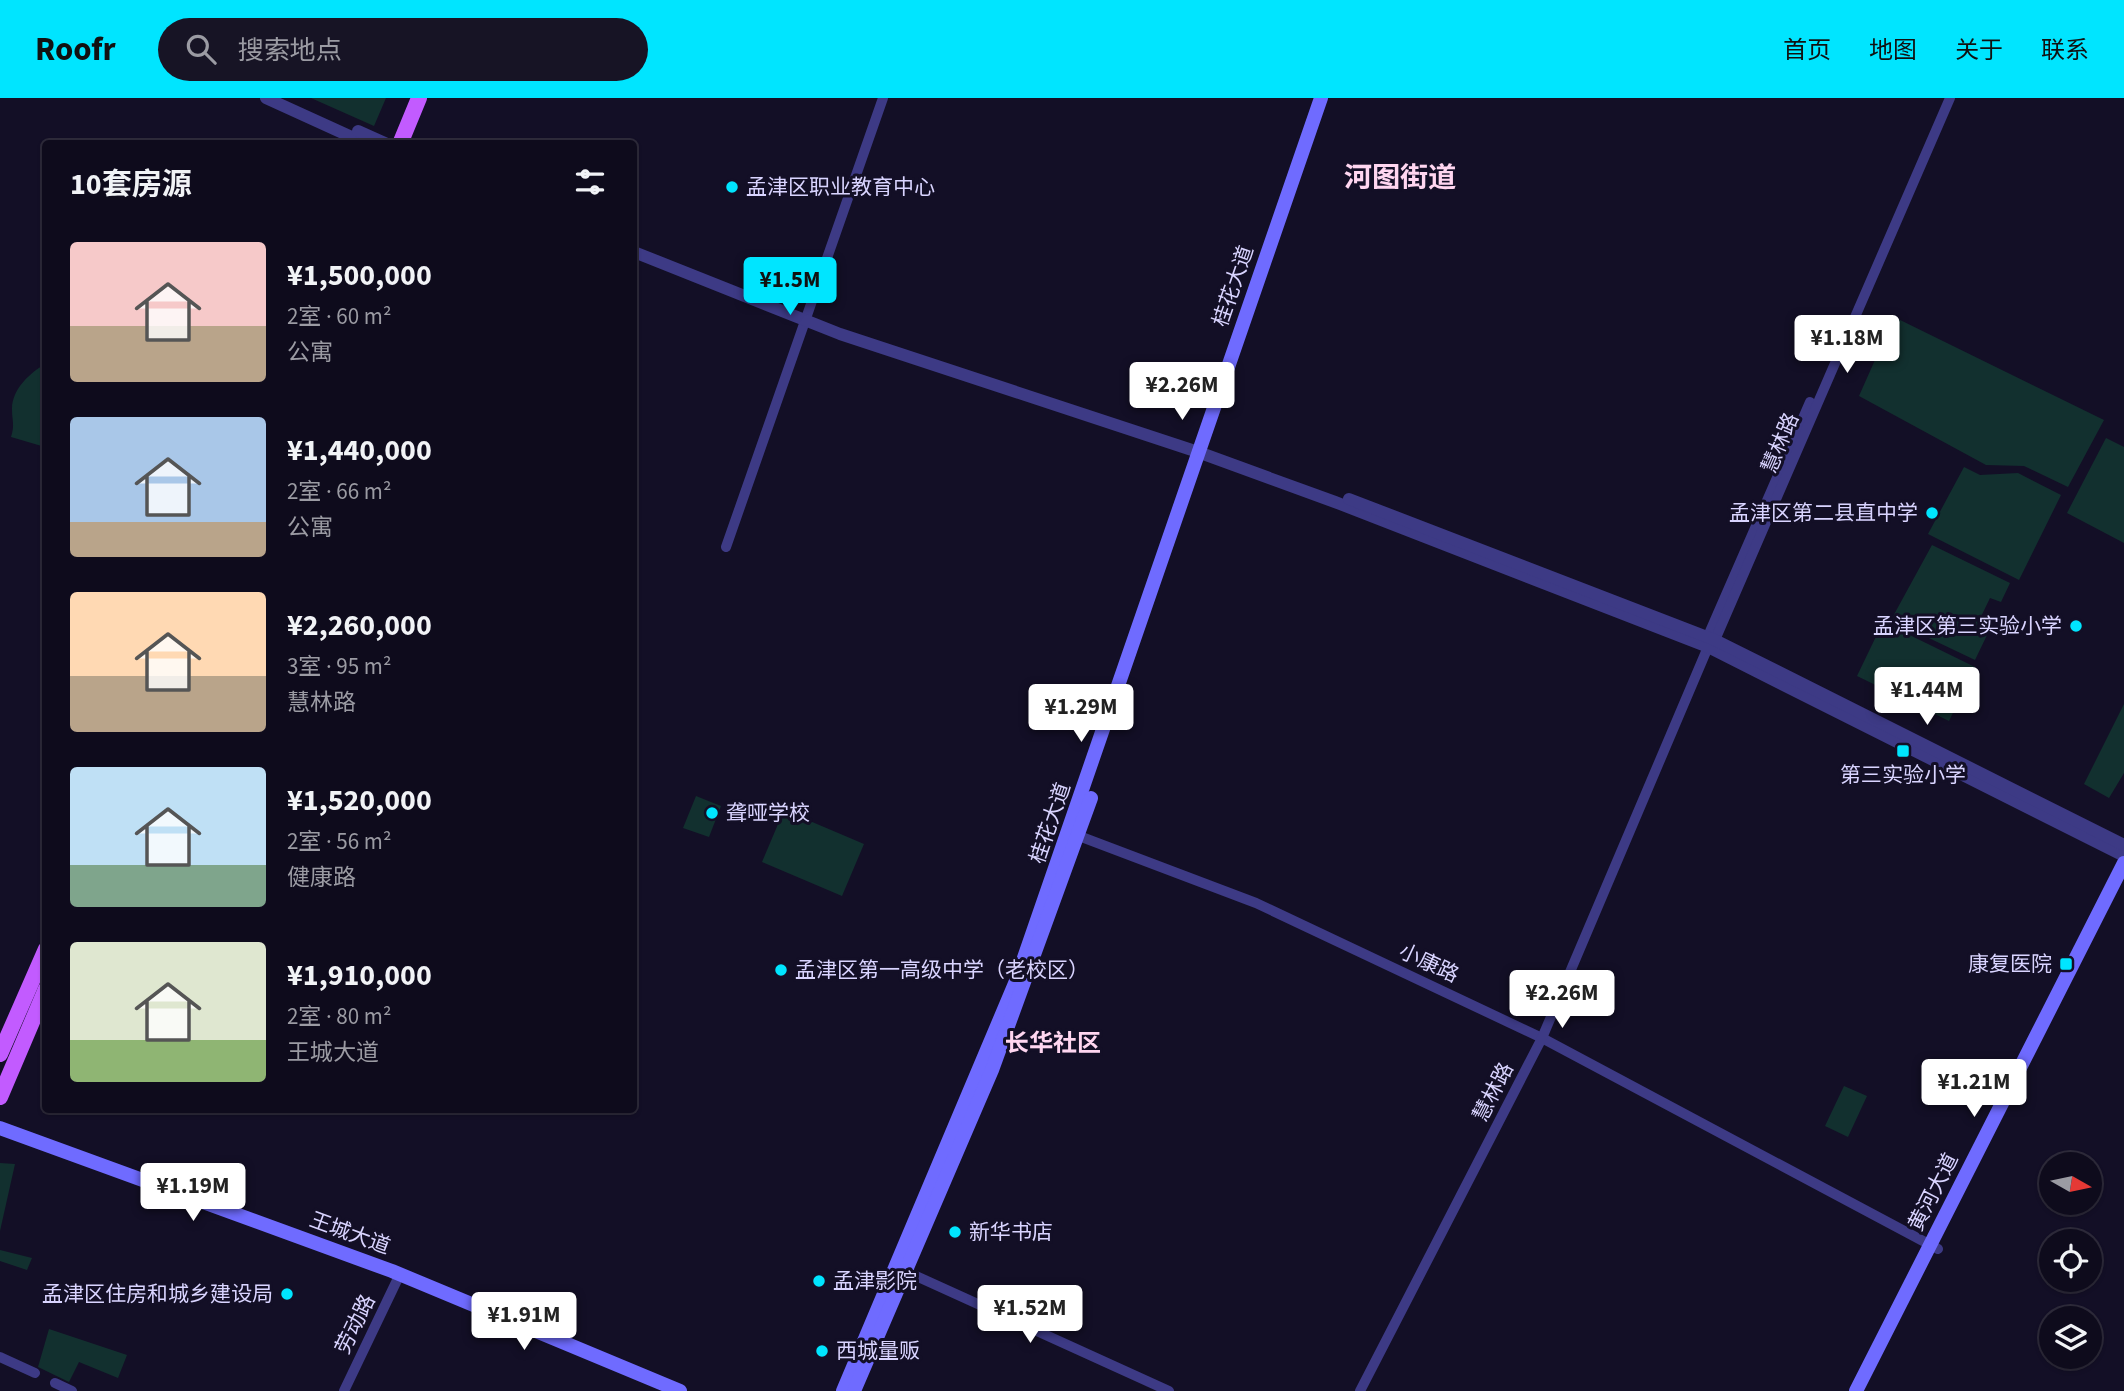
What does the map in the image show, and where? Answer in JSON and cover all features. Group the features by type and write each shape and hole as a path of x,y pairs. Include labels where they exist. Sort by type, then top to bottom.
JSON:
{"main road":[{"path":"390,140 410,98"},
{"path":"402,140 419,98"},
{"name":"桂花大道","path":"854,1391 992,1070 1079,836 1203,450 1321,98"},
{"name":"桂花大道","path":"843,1391 1016,981 1203,450 1331,98"},
{"name":"黄河大道","path":"1856,1391 2124,863"},
{"name":"黄河大道","path":"1866,1391 2124,884"},
{"path":"0,1054 42,958"},
{"path":"0,1097 42,998"},
{"name":"王城大道","path":"0,1128 399,1277 680,1391"},
{"name":"王城大道","path":"0,1135 399,1277 664,1391"}],"street":[{"path":"266,98 358,140"},
{"path":"285,98 379,140"},
{"path":"726,547 883,98"},
{"name":"慧林路","path":"1360,1391 1542,1038 1944,98"},
{"name":"慧林路","path":"1710,641 1950,98"},
{"path":"637,245 806,318"},
{"path":"637,253 806,318 1203,450 1424,536 1710,641 2124,845"},
{"path":"1710,641 2124,856"},
{"name":"小康路","path":"1079,836 1256,903 1542,1038 1938,1249"},
{"path":"905,1271 1169,1391"},
{"name":"劳动路","path":"344,1391 399,1277"},
{"path":"0,1357 35,1373"},
{"path":"55,1383 72,1391"}],"green space":[{"path":"311,98 386,98 374,126"},
{"path":"1894,317 2104,420 2068,487 2024,466 1986,465 1859,396"},
{"path":"42,366 42,446 11,437 15,395 18,388"},
{"path":"2106,438 2124,447 2124,543 2067,513"},
{"path":"1964,467 1980,475 2018,473 2061,495 2019,580 1928,534"},
{"path":"1932,545 2010,583 2001,602 1990,598 1976,627 1988,633 1975,660 1891,620"},
{"path":"1883,622 1975,667 1949,721 1857,676"},
{"path":"2124,704 2124,773 2109,798 2084,784"},
{"path":"696,796 721,806 709,837 683,828"},
{"path":"784,810 864,844 842,896 762,862"},
{"path":"1844,1086 1867,1096 1848,1137 1825,1126"},
{"path":"0,1163 15,1164 0,1231"},
{"path":"0,1250 32,1258 27,1270 0,1261"},
{"path":"49,1329 127,1355 118,1378 79,1362 69,1382 38,1367"}],"place":[{"name":"孟津区职业教育中心","path":"732,187"},
{"name":"孟津区第二县直中学","path":"1932,513"},
{"name":"孟津区第三实验小学","path":"2076,626"},
{"name":"第三实验小学","path":"1903,751"},
{"name":"聋哑学校","path":"712,813"},
{"name":"康复医院","path":"2066,964"},
{"name":"孟津区第一高级中学（老校区）","path":"781,970"},
{"name":"新华书店","path":"955,1232"},
{"name":"孟津影院","path":"819,1281"},
{"name":"孟津区住房和城乡建设局","path":"287,1294"},
{"name":"西城量贩","path":"822,1351"}],"district":[{"name":"河图街道","path":"1400,178"},
{"name":"长华社区","path":"1053,1043"}]}
